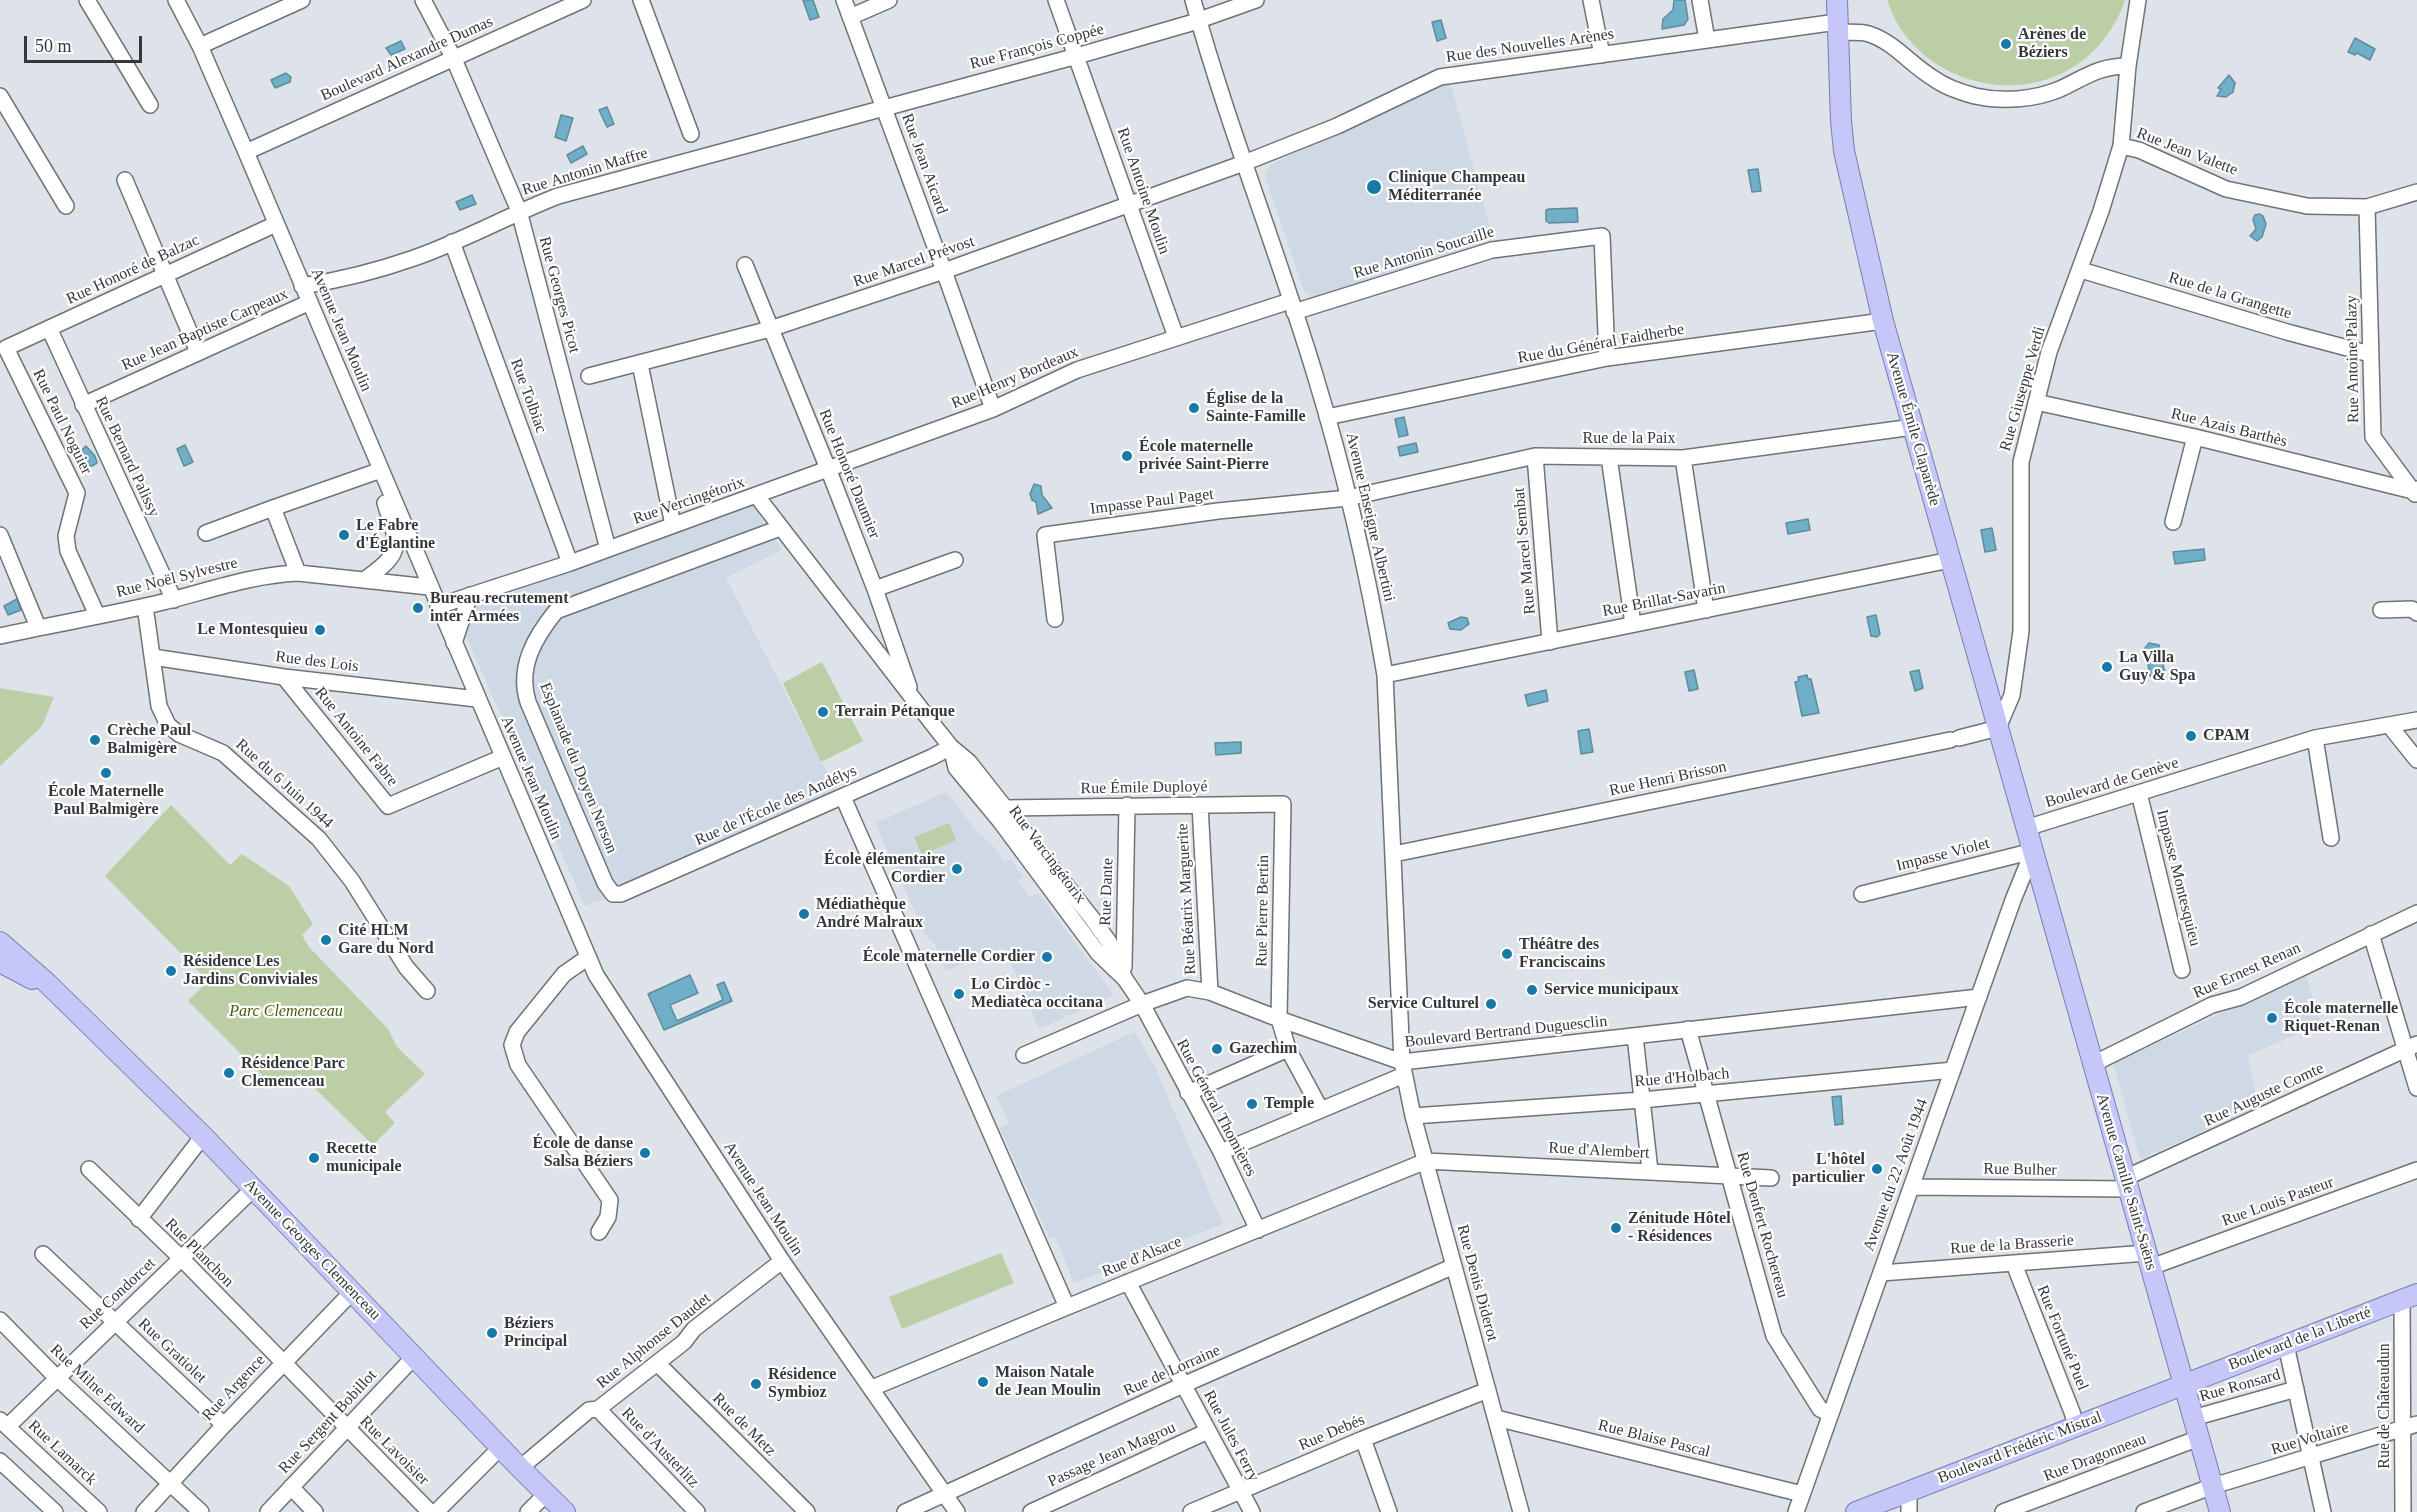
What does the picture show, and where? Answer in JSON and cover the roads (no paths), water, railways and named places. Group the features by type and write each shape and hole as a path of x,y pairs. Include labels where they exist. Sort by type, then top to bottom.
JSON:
{"main road":[{"name":"Avenue Émile Claparède","path":"1837,0 1840,121 1882,321 2033,851"},
{"name":"Avenue Camille Saint-Saëns","path":"2033,851 2220,1512"},
{"name":"Avenue Georges Clemenceau","path":"0,942 55,992 203,1136 520,1468 565,1512"},
{"name":"Avenue Georges Clemenceau","path":"0,962 55,992"},
{"name":"Boulevard de la Liberté","path":"2184,1384 2410,1297"},
{"name":"Boulevard Frédéric Mistral","path":"1856,1512 1908,1502 2076,1426 2184,1384"}],"street":[{"path":"87,0 150,105"},
{"name":"Avenue Jean Moulin","path":"176,0 200,46 246,152 587,958 625,1021 782,1261 957,1512"},
{"path":"200,46 302,0"},
{"name":"Rue Georges Picot","path":"423,0 453,57 519,211 608,549"},
{"name":"Boulevard Alexandre Dumas","path":"246,152 583,0"},
{"path":"641,0 691,134"},
{"name":"Rue Jean Aicard","path":"844,0 993,409"},
{"path":"850,17 889,0"},
{"name":"Rue Antoine Moulin","path":"1056,0 1176,337"},
{"name":"Avenue Enseigne Albertini","path":"1193,0 1327,417 1374,614 1385,675 1403,1069"},
{"name":"Rue François Coppée","path":"884,107 1077,56 1199,20 1256,0"},
{"path":"1591,0 1602,55"},
{"path":"1700,0 1707,40"},
{"name":"Rue Giuseppe Verdi","path":"1998,728 2012,695 2021,631 2021,462 2049,352 2080,270 2121,146 2128,66 2138,0"},
{"name":"Rue des Nouvelles Arènes","path":"1244,163 1337,126 1440,77 1707,40 1838,27 1867,33 1881,39 1933,79 1953,89 1976,96 2008,100 2034,97 2060,89 2098,70 2113,66 2128,66"},
{"path":"0,96 66,206"},
{"name":"Rue Antonin Maffre","path":"302,286 346,279 416,258 519,211 558,196 884,107"},
{"name":"Rue Jean Valette","path":"2121,146 2139,150 2226,189 2307,206 2367,207 2417,192"},
{"name":"Rue Marcel Prévost","path":"589,376 770,329 944,271 1244,163"},
{"path":"125,180 198,352"},
{"name":"Rue Antoine Palazy","path":"2367,207 2373,437 2416,492"},
{"name":"Rue Honoré de Balzac","path":"6,348 276,224"},
{"name":"Rue Antonin Soucaille","path":"1292,306 1492,249 1602,236 1607,358"},
{"name":"Rue Tolbiac","path":"452,242 570,563"},
{"name":"Rue Honoré Daumier","path":"745,265 875,590 913,698"},
{"name":"Rue de la Grangette","path":"2080,270 2287,332 2370,354"},
{"name":"Rue Jean Baptiste Carpeaux","path":"83,405 309,302"},
{"name":"Rue Henry Bordeaux","path":"756,495 993,409 1077,370 1176,337 1292,306"},
{"name":"Rue du Général Faidherbe","path":"1327,417 1607,358 1882,321"},
{"name":"Rue Bernard Palissy","path":"49,328 174,600"},
{"name":"Rue Paul Noguier","path":"6,348 77,493 66,536 68,551 97,615"},
{"path":"640,364 673,525"},
{"name":"Rue Azais Barthès","path":"2036,402 2195,437 2416,492"},
{"name":"Rue de la Paix","path":"1348,498 1535,456 1683,458 1913,428"},
{"path":"2173,522 2195,437"},
{"name":"Rue Marcel Sembat","path":"1535,456 1550,642"},
{"path":"1609,457 1633,624"},
{"path":"1683,458 1706,610"},
{"path":"206,533 381,470 382,494 397,538 389,560 364,580"},
{"name":"Rue Vercingétorix","path":"438,606 570,563 756,495 951,747 969,762 1103,932 1125,979 1142,1004"},
{"name":"Impasse Paul Paget","path":"1055,619 1045,535 1218,511 1348,498"},
{"path":"273,508 298,573"},
{"name":"Esplanade du Doyen Nerson","path":"613,894 605,883 528,702 523,687 531,650 542,629 556,611 780,528"},
{"path":"0,535 38,627"},
{"path":"875,590 955,560"},
{"name":"Rue Brillat-Savarin","path":"1385,675 1950,560"},
{"name":"Rue Noël Sylvestre","path":"0,636 174,600 248,579 298,573 429,586"},
{"path":"454,643 470,595"},
{"name":"Rue du 6 Juin 1944","path":"145,606 159,706 168,725 179,734 223,753 319,839 352,880 406,967 427,991"},
{"path":"2381,610 2412,609 2417,613"},
{"name":"Rue des Lois","path":"153,657 284,677 477,699"},
{"name":"Rue Antoine Fabre","path":"284,677 388,806 503,757"},
{"name":"Boulevard de Genève","path":"2026,828 2315,738 2417,720"},
{"path":"2389,725 2417,760"},
{"name":"Rue Henri Brisson","path":"1394,854 1998,728"},
{"path":"2315,738 2331,838"},
{"name":"Rue Vercingétorix","path":"951,747 956,768 1000,821 1098,953 1125,979"},
{"name":"Rue de l'École des Andélys","path":"613,894 621,894 951,747"},
{"name":"Impasse Montesquieu","path":"2139,793 2182,970"},
{"path":"843,796 1066,1306"},
{"name":"Rue Émile Duployé","path":"1006,808 1283,804"},
{"name":"Rue Pierre Bertin","path":"1283,804 1279,1019 1288,1049 1322,1110"},
{"name":"Rue Dante","path":"1125,979 1123,948 1127,805"},
{"name":"Rue Béatrix Marguerite","path":"1200,805 1210,992"},
{"name":"Impasse Violet","path":"1862,894 2033,851"},
{"name":"Avenue du 22 Août 1944","path":"1796,1512 2033,851"},
{"name":"Rue Ernest Renan","path":"2093,1064 2212,1005 2241,997 2417,913"},
{"path":"2371,934 2411,1047 2417,1088"},
{"path":"587,958 564,974 517,1032 512,1045 518,1065 610,1200 608,1217 599,1232"},
{"name":"Boulevard Bertrand Duguesclin","path":"1024,1055 1142,1004 1187,988 1210,992 1403,1069 1688,1029 1979,997"},
{"name":"Rue Général Thomières","path":"1142,1004 1221,1152 1258,1230"},
{"name":"Rue Denfert Rochereau","path":"1688,1029 1774,1336 1820,1409 1830,1414"},
{"path":"1635,1036 1650,1172"},
{"name":"Rue Auguste Comte","path":"2127,1184 2411,1047"},
{"path":"1188,1093 1288,1049"},
{"path":"1221,1152 1322,1110 1403,1069"},
{"name":"Rue Denis Diderot","path":"1403,1069 1413,1116 1521,1512"},
{"name":"Rue d'Holbach","path":"1413,1116 1642,1101 1953,1070"},
{"path":"139,1219 203,1136"},
{"name":"Rue d'Alsace","path":"872,1388 1066,1306 1426,1161"},
{"name":"Rue d'Alembert","path":"1426,1161 1771,1178"},
{"name":"Rue Planchon","path":"89,1169 182,1259 282,1363"},
{"name":"Rue Louis Pasteur","path":"2149,1260 2417,1170"},
{"name":"Rue Bulher","path":"1912,1186 2127,1184"},
{"name":"Rue Condorcet","path":"4,1423 182,1259 253,1189"},
{"name":"Rue Gratiolet","path":"43,1254 224,1425"},
{"name":"Rue de la Brasserie","path":"1881,1273 2014,1264 2149,1260"},
{"name":"Rue Alphonse Daudet","path":"520,1468 589,1410 598,1409 684,1342 694,1329 782,1261"},
{"name":"Rue Fortuné Puel","path":"2014,1264 2076,1426"},
{"name":"Rue de Lorraine","path":"905,1512 1183,1385 1454,1266"},
{"name":"Rue Jules Ferry","path":"1128,1282 1252,1512"},
{"name":"Rue Argence","path":"144,1512 282,1363 352,1292"},
{"name":"Rue de Châteaudun","path":"2403,1512 2410,1427 2410,1297"},
{"name":"Rue Milne Edward","path":"0,1320 56,1377 201,1512"},
{"path":"2286,1344 2323,1512"},
{"name":"Rue Sergent Bobillot","path":"268,1512 414,1357"},
{"name":"Rue Lavoisier","path":"282,1363 430,1512"},
{"name":"Rue de Metz","path":"657,1363 807,1512"},
{"name":"Rue Ronsard","path":"2193,1418 2296,1389"},
{"name":"Rue Debés","path":"1191,1512 1363,1439 1488,1390"},
{"name":"Rue d'Austerlitz","path":"598,1409 697,1512"},
{"name":"Rue Blaise Pascal","path":"1496,1418 1802,1494"},
{"name":"Rue Lamarck","path":"4,1423 99,1512"},
{"name":"Rue Voltaire","path":"2144,1512 2213,1486 2410,1427"},
{"name":"Passage Jean Magrou","path":"1030,1512 1208,1431"},
{"name":"Rue Dragonneau","path":"2003,1512 2199,1438"},
{"path":"1363,1439 1389,1512"},
{"path":"436,1512 501,1447"},
{"path":"0,1461 56,1512"},
{"path":"291,1487 315,1512"},
{"path":"528,1512 546,1494"}],"water":[{"path":"803,0 813,0 819,17 810,20"},
{"path":"1674,0 1685,0 1688,19 1684,25 1662,29 1663,19 1673,10"},
{"path":"1441,20 1446,38 1437,41 1432,22"},
{"path":"2355,38 2375,49 2370,60 2357,53 2355,55 2348,52"},
{"path":"401,41 405,49 391,55 386,48"},
{"path":"286,73 291,77 290,82 275,88 271,80"},
{"path":"2229,75 2235,83 2233,92 2226,97 2217,96 2221,89 2218,88"},
{"path":"607,107 614,124 607,127 599,110"},
{"path":"561,115 573,118 566,141 555,137"},
{"path":"583,146 587,154 571,163 567,155"},
{"path":"1758,169 1761,191 1752,192 1748,170"},
{"path":"472,195 476,204 460,210 456,202"},
{"path":"1577,208 1578,222 1549,223 1546,221 1546,210"},
{"path":"2260,214 2266,224 2262,237 2257,241 2250,236 2256,229 2253,219 2255,215"},
{"path":"1404,417 1408,435 1399,437 1395,419"},
{"path":"1416,443 1418,452 1400,456 1398,447"},
{"path":"185,445 193,462 184,466 177,449"},
{"path":"86,446 95,456 97,463 92,466 87,465 81,451"},
{"path":"1034,484 1041,486 1042,495 1052,508 1038,514 1036,502 1032,500 1030,494"},
{"path":"1808,519 1810,530 1788,534 1786,523"},
{"path":"1992,528 1996,550 1985,552 1981,530"},
{"path":"2204,549 2205,560 2175,564 2173,552"},
{"path":"17,599 21,610 8,615 4,606"},
{"path":"1876,615 1880,634 1877,637 1871,636 1867,617"},
{"path":"1461,617 1467,618 1469,624 1461,630 1450,629 1448,623"},
{"path":"2149,643 2159,645 2165,673 2150,676 2145,648"},
{"path":"1694,670 1698,689 1689,691 1685,672"},
{"path":"1919,670 1923,688 1915,691 1910,672"},
{"path":"1807,675 1808,679 1811,679 1819,713 1802,716 1795,682 1799,681 1798,677"},
{"path":"1546,690 1548,701 1528,706 1525,695"},
{"path":"1589,729 1593,752 1581,754 1578,731"},
{"path":"1241,742 1241,753 1216,755 1215,743"},
{"path":"690,975 698,993 670,1005 677,1021 723,1000 717,985 724,982 732,1001 664,1030 648,994"},
{"path":"1841,1096 1843,1124 1835,1125 1832,1097"}],"place":[{"name":"Arènes de Béziers","path":"2006,44"},
{"name":"Clinique Champeau Méditerranée","path":"1374,187"},
{"name":"Église de la Sainte-Famille","path":"1194,408"},
{"name":"École maternelle privée Saint-Pierre","path":"1127,456"},
{"name":"Le Fabre d'Églantine","path":"344,535"},
{"name":"Bureau recrutement inter Armées","path":"418,608"},
{"name":"Le Montesquieu","path":"320,630"},
{"name":"La Villa Guy & Spa","path":"2107,667"},
{"name":"Terrain Pétanque","path":"823,712"},
{"name":"CPAM","path":"2191,736"},
{"name":"Crèche Paul Balmigère","path":"95,740"},
{"name":"École Maternelle Paul Balmigère","path":"106,773"},
{"name":"École élémentaire Cordier","path":"957,869"},
{"name":"Médiathèque André Malraux","path":"804,914"},
{"name":"Cité HLM Gare du Nord","path":"326,940"},
{"name":"Théâtre des Franciscains","path":"1507,954"},
{"name":"École maternelle Cordier","path":"1047,957"},
{"name":"Résidence Les Jardins Conviviales","path":"171,971"},
{"name":"Service municipaux","path":"1532,990"},
{"name":"Lo Cirdòc - Mediatèca occitana","path":"959,994"},
{"name":"Service Culturel","path":"1491,1004"},
{"name":"École maternelle Riquet-Renan","path":"2272,1018"},
{"name":"Gazechim","path":"1217,1049"},
{"name":"Résidence Parc Clemenceau","path":"229,1073"},
{"name":"Temple","path":"1252,1104"},
{"name":"École de danse Salsa Béziers","path":"645,1153"},
{"name":"Recette municipale","path":"314,1158"},
{"name":"L'hôtel particulier","path":"1877,1169"},
{"name":"Zénitude Hôtel - Résidences","path":"1616,1228"},
{"name":"Béziers Principal","path":"492,1333"},
{"name":"Maison Natale de Jean Moulin","path":"983,1382"},
{"name":"Résidence Symbioz","path":"756,1384"}],"park label":[{"name":"Parc Clemenceau","path":"286,1012"}]}
